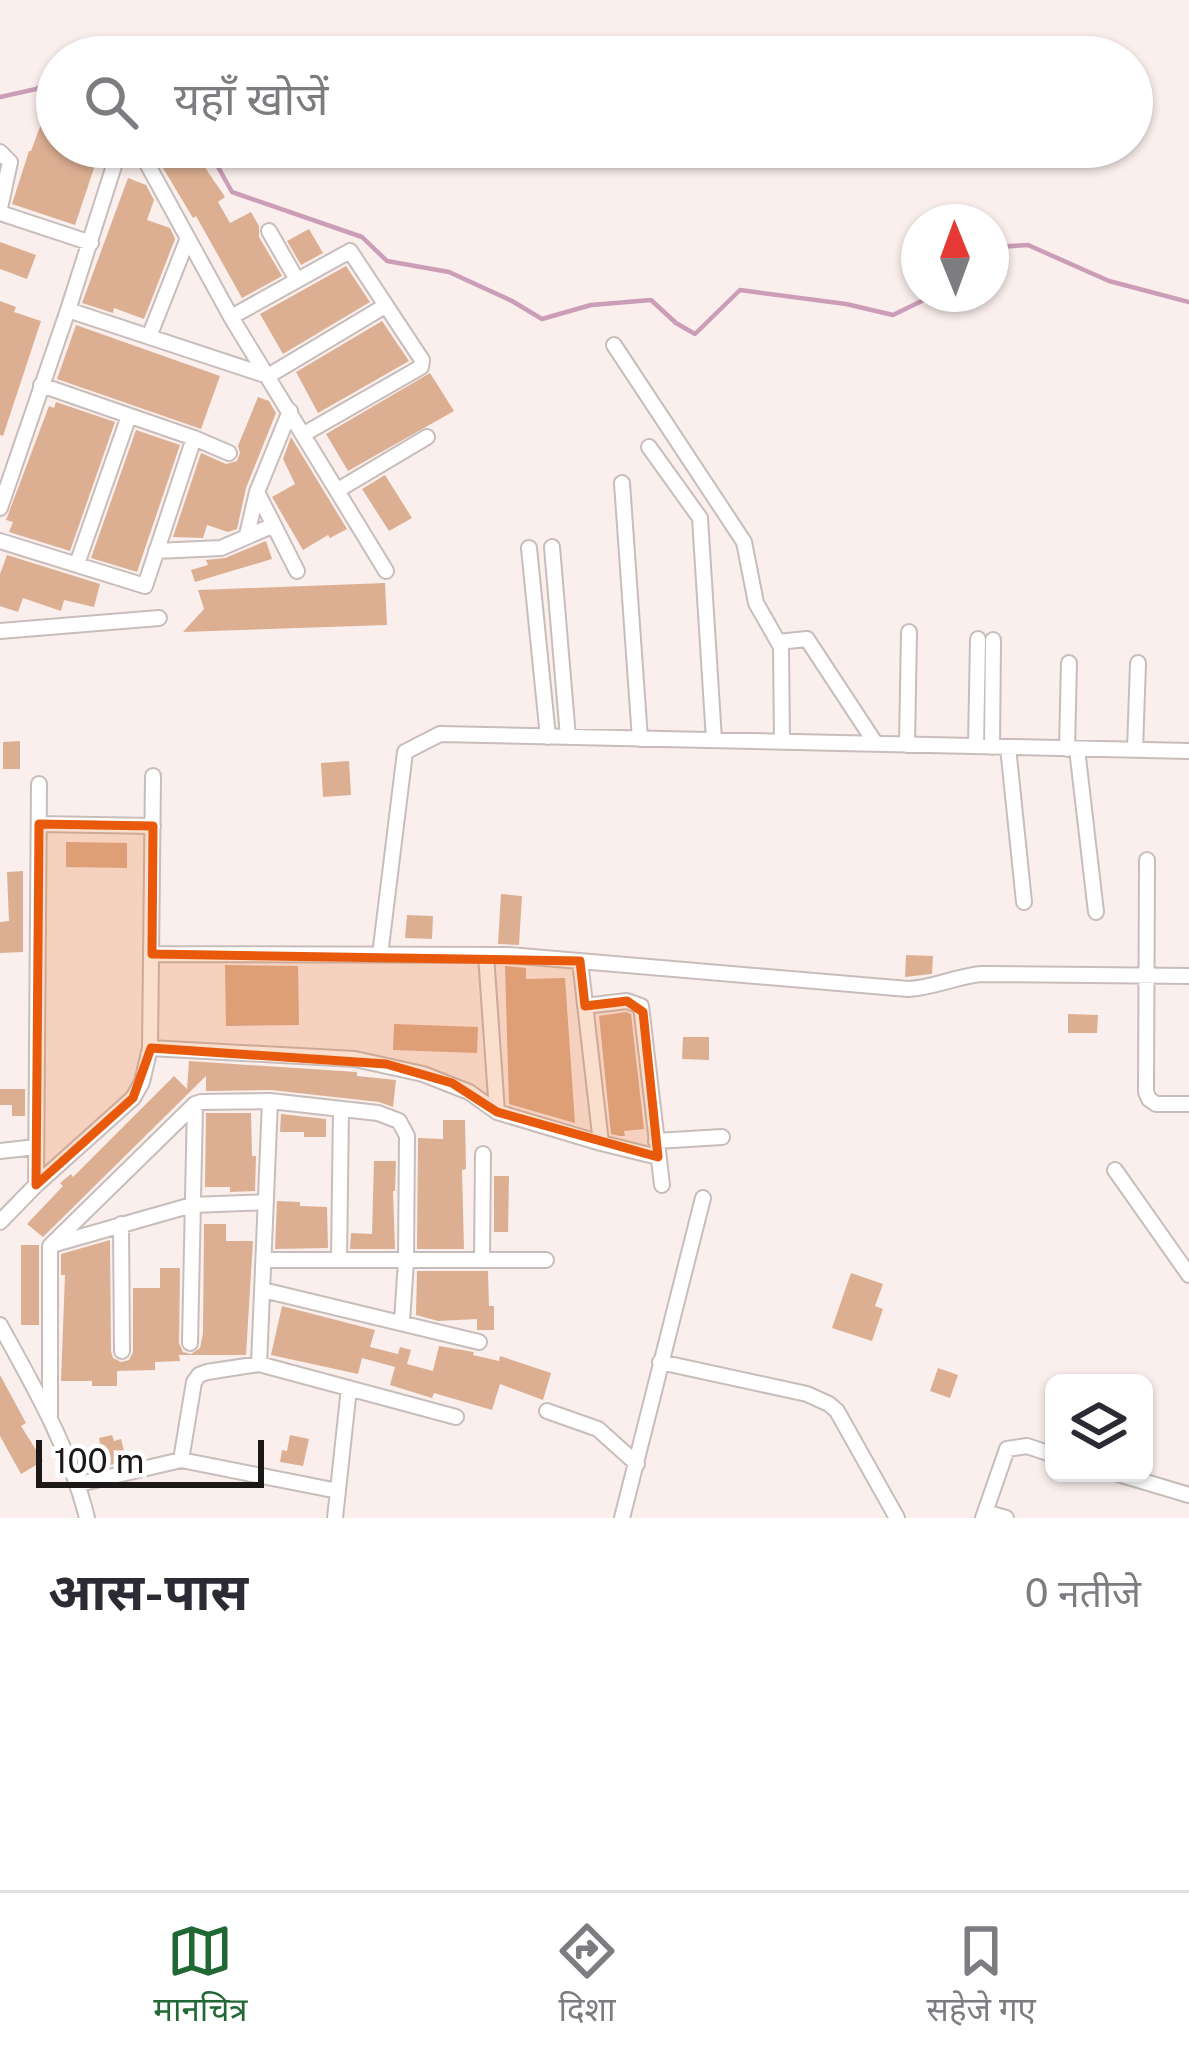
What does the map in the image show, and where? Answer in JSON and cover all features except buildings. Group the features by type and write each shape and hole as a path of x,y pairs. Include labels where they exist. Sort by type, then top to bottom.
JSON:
{"street":[{"path":"0,152 10,162 0,210 91,243"},
{"path":"0,508 114,168"},
{"path":"150,168 232,316 386,571"},
{"path":"269,231 297,280"},
{"path":"148,337 188,238"},
{"path":"232,316 350,250 422,360 421,367 304,434"},
{"path":"68,310 268,376 385,306"},
{"path":"614,345 744,542 756,603 781,647 782,742"},
{"path":"41,385 229,453"},
{"path":"247,535 257,492 290,411"},
{"path":"77,564 129,416"},
{"path":"0,541 145,586 194,437"},
{"path":"338,490 427,437"},
{"path":"649,447 700,518 714,740"},
{"path":"622,483 640,739"},
{"path":"257,492 297,571"},
{"path":"156,551 221,548 274,525"},
{"path":"552,547 568,737"},
{"path":"529,548 548,736"},
{"path":"0,631 159,618"},
{"path":"907,745 909,632"},
{"path":"778,642 806,639 875,744"},
{"path":"986,639 992,747 1024,902"},
{"path":"1070,663 1072,749 1096,912"},
{"path":"1135,750 1138,663"},
{"path":"380,955 405,752 440,734 1189,751"},
{"path":"0,1222 133,1098 142,1082 150,1048 153,776"},
{"path":"36,1185 39,784"},
{"path":"39,824 152,826"},
{"path":"1147,860 1147,1096 1156,1104 1189,1104"},
{"path":"152,954 486,955 908,988 982,974 1189,976"},
{"path":"486,955 497,1112"},
{"path":"580,961 601,1144"},
{"path":"585,1006 627,1001 640,1006 662,1185"},
{"path":"150,1048 386,1064 452,1083 497,1112 601,1144 657,1149 722,1137"},
{"path":"259,1364 270,1101"},
{"path":"50,1417 50,1246 201,1102 270,1101 390,1116 403,1126 407,1136 402,1322"},
{"path":"190,1343 195,1104"},
{"path":"339,1260 341,1110"},
{"path":"0,1151 36,1147"},
{"path":"482,1260 483,1154"},
{"path":"1115,1170 1189,1275"},
{"path":"622,1518 703,1198"},
{"path":"50,1246 192,1205 266,1202"},
{"path":"121,1224 122,1351"},
{"path":"263,1260 546,1260"},
{"path":"263,1290 479,1342"},
{"path":"0,1325 50,1417 79,1484 87,1518"},
{"path":"660,1362 807,1394 830,1404 897,1518"},
{"path":"181,1460 199,1375 259,1364 456,1417"},
{"path":"335,1518 350,1388"},
{"path":"547,1411 598,1429 637,1464"},
{"path":"1006,1518 984,1515 1007,1449 1027,1447 1045,1452"},
{"path":"79,1484 181,1460 338,1491"},
{"path":"1145,1482 1189,1495"}],"highlighted area":[{"path":"39,824 153,826 152,954 580,961 585,1006 627,1001 643,1012 658,1157 497,1112 452,1083 386,1064 151,1048 133,1098 36,1185"}],"waterway":[{"path":"0,97 36,89"},
{"path":"219,168 232,192 362,237 387,261 449,272 542,319 591,305 651,300 695,334 740,290 893,315 901,311"},
{"path":"1009,246 1028,245 1109,281 1189,302"}]}
